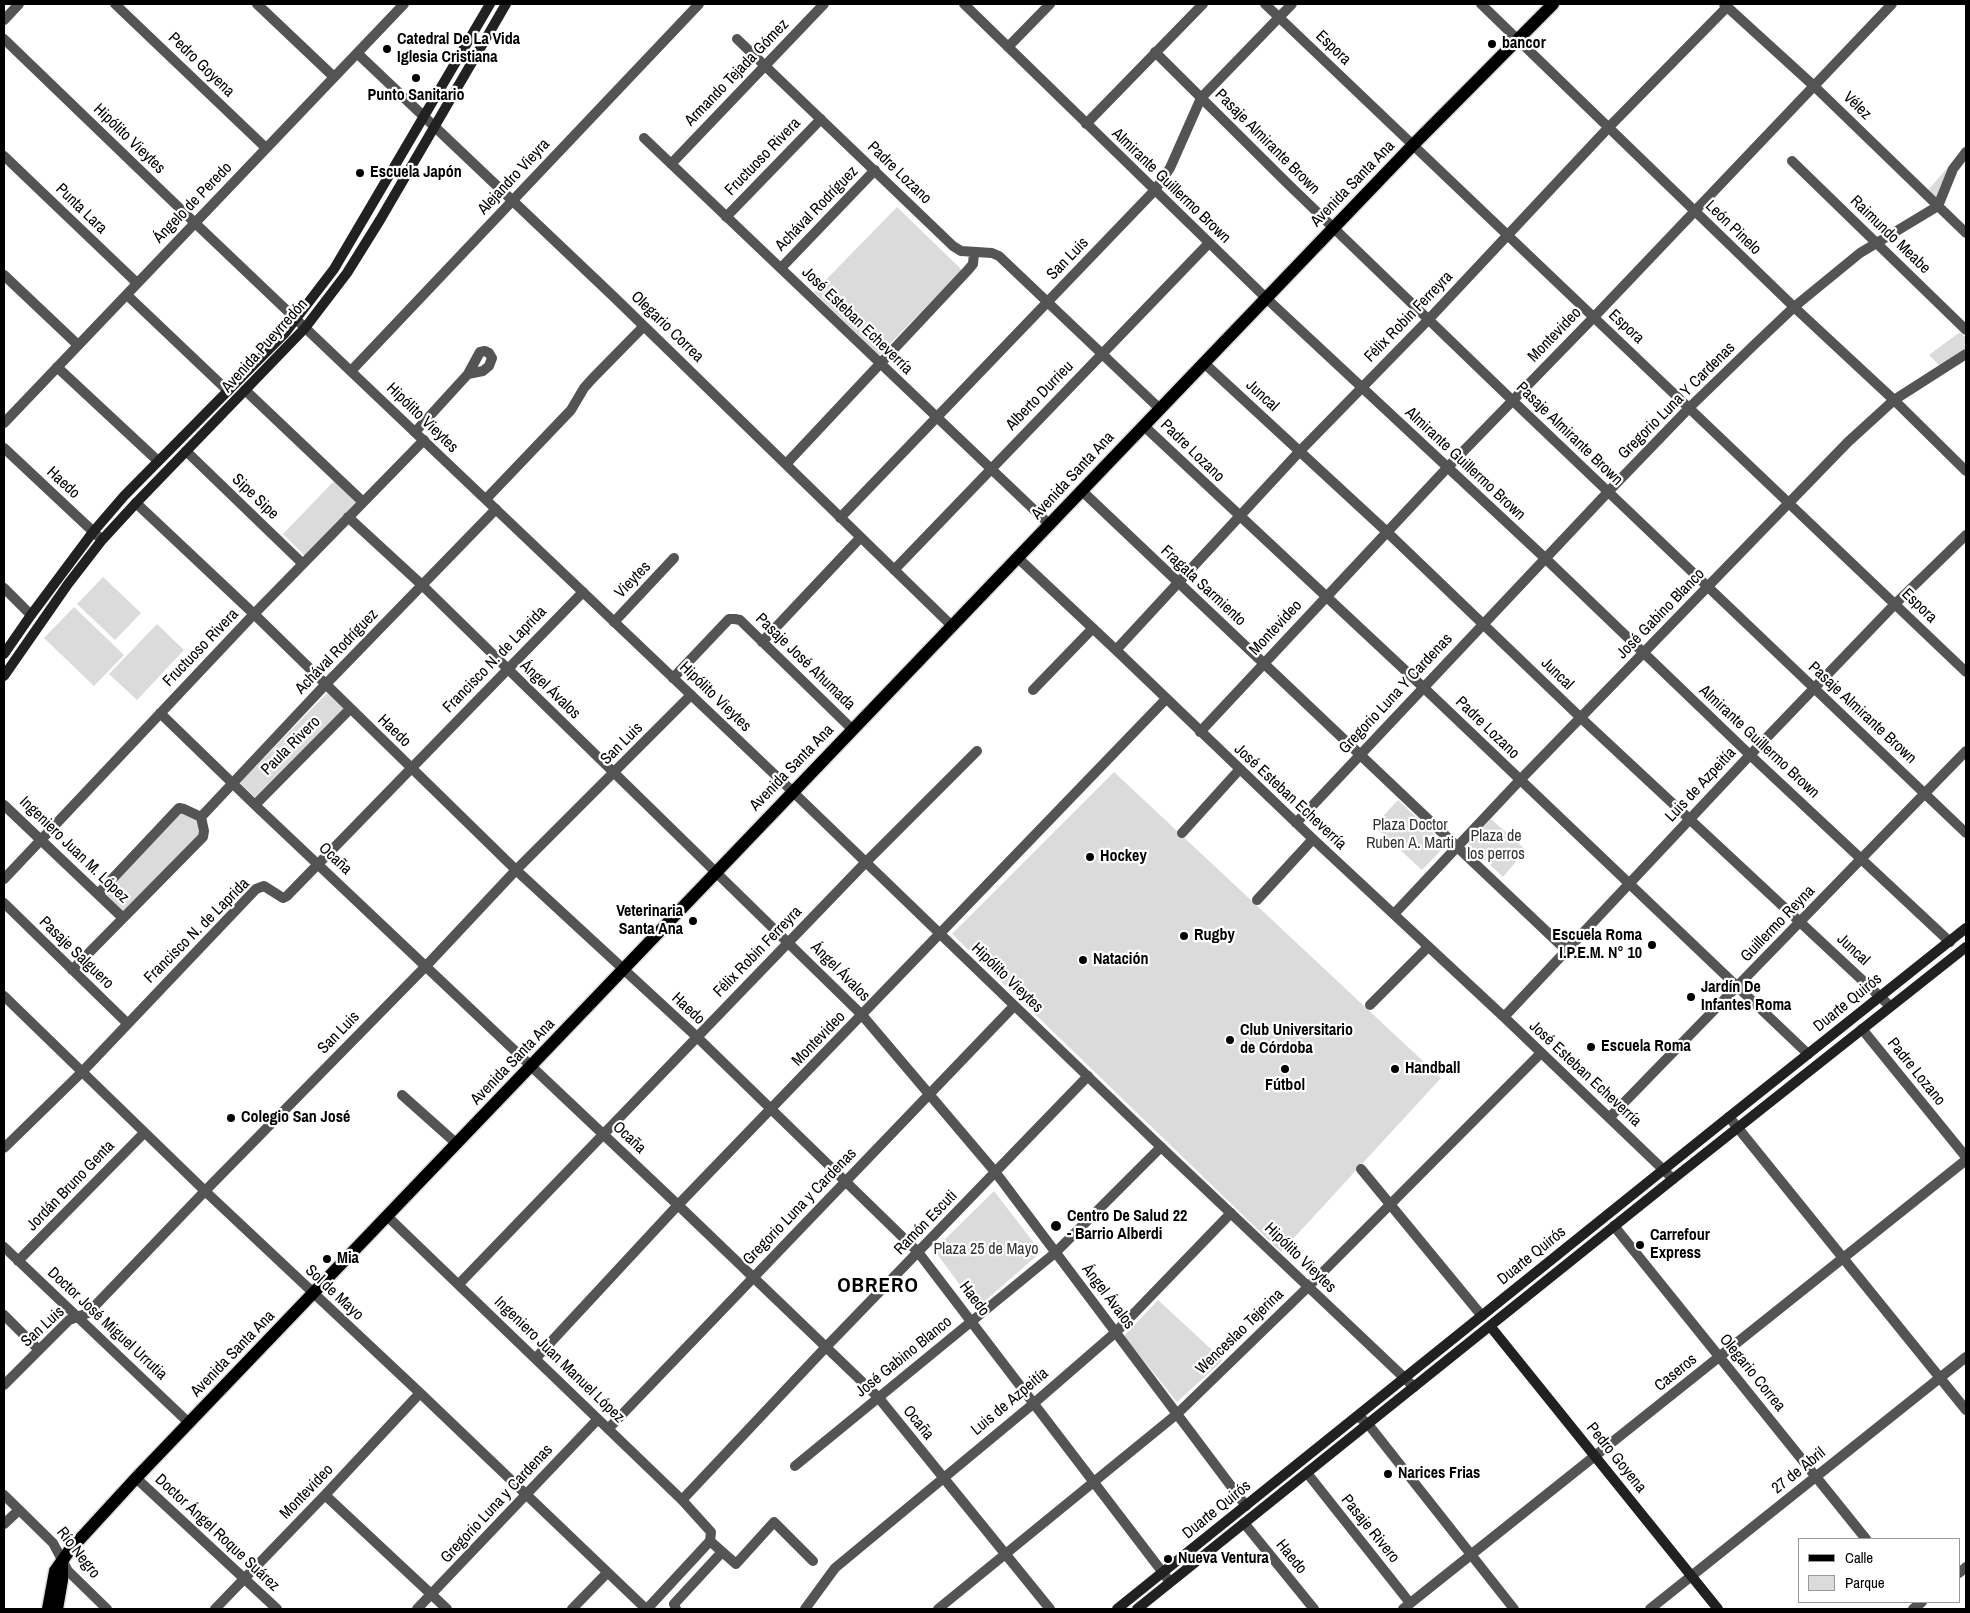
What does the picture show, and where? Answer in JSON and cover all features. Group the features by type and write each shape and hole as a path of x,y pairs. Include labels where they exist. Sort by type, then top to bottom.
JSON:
{"main road":[{"name":"Avenida Pueyrredón","path":"4,654 94,532 124,496 285,333 296,319 346,250 490,4"},
{"name":"Avenida Pueyrredón","path":"4,676 68,584 102,540 305,328 359,256 506,4"},
{"name":"Avenida Santa Ana","path":"48,1609 52,1579 55,1571 69,1551 136,1478 532,1067 792,791 1050,525 1333,228 1553,4"},
{"name":"Duarte Quirós","path":"1118,1609 1729,1116 1966,928"},
{"name":"Duarte Quirós","path":"1137,1609 1614,1226 1966,947"},
{"name":"Pedro Goyena","path":"1490,1326 1718,1609"},
{"path":"57,1609 62,1580 62,1561"}],"street":[{"path":"4,20 20,4"},
{"name":"Pedro Goyena","path":"115,4 266,148"},
{"path":"257,4 334,77"},
{"name":"Ángelo de Peredo","path":"6,416 78,346 404,4"},
{"name":"Alejandro Vieyra","path":"351,371 699,4"},
{"name":"Armando Tejada Gómez","path":"671,164 824,4"},
{"name":"Almirante Guillermo Brown","path":"964,4 1266,298 1546,559 1750,755 1950,942"},
{"path":"1008,47 1050,4"},
{"path":"1086,124 1203,4"},
{"name":"Espora","path":"1265,4 1966,672"},
{"name":"San Luis","path":"840,518 1155,190 1170,168 1202,98 1292,4"},
{"name":"León Pinelo","path":"1481,4 1966,471"},
{"name":"Montevideo","path":"1200,732 1325,596 1892,4"},
{"name":"Vélez","path":"1726,5 1814,86 1966,232"},
{"name":"Félix Robin Ferreyra","path":"1116,650 1299,452 1429,319 1726,5"},
{"name":"Hipólito Vieytes","path":"4,39 792,791 1160,1147 1414,1387"},
{"name":"Padre Lozano","path":"737,39 953,246 961,251 992,253 999,256 1160,409"},
{"name":"Pasaje Almirante Brown","path":"1155,52 1333,228 1707,587 1966,832"},
{"name":"Olegario Correa","path":"357,53 644,326 952,626"},
{"name":"Fructuoso Rivera","path":"726,216 821,119"},
{"name":"José Esteban Echeverría","path":"644,138 1050,525"},
{"path":"1938,206 1953,169 1966,152"},
{"name":"Punta Lara","path":"4,156 137,283"},
{"name":"Raimundo Meabe","path":"1792,161 1966,330"},
{"name":"Achával Rodríguez","path":"780,268 874,170"},
{"name":"Gregorio Luna Y Cardenas","path":"1296,823 1690,407 1794,307 1876,242 1938,206"},
{"name":"Alberto Durrieu","path":"894,570 1209,243"},
{"path":"786,464 968,270 973,264 974,253"},
{"path":"4,275 78,346"},
{"path":"126,295 228,391"},
{"path":"486,499 571,410 592,378 644,326"},
{"name":"José Gabino Blanco","path":"1394,914 1520,780 1848,442 1894,400 1966,354"},
{"name":"Juncal","path":"1204,363 1387,532 1581,718 1691,818 1890,1006"},
{"path":"57,367 158,461"},
{"path":"415,432 468,374"},
{"path":"245,390 363,502"},
{"name":"Padre Lozano","path":"1144,426 1423,687 1808,1054"},
{"name":"Fructuoso Rivera","path":"4,879 254,614 424,440"},
{"name":"Haedo","path":"4,448 102,540"},
{"name":"Sipe Sipe","path":"186,451 304,564"},
{"name":"Fragata Sarmiento","path":"1082,490 1566,950"},
{"name":"Haedo","path":"136,503 254,614 516,870 697,1037 918,1252 1170,1582"},
{"name":"Achával Rodríguez","path":"201,817 325,685 496,509"},
{"name":"Ángel Ávalos","path":"348,517 423,586 862,1015 996,1173 1246,1506"},
{"name":"Luis de Azpeitía","path":"1504,1016 1814,688 1895,604 1966,535"},
{"path":"762,642 860,538"},
{"name":"Vieytes","path":"614,622 674,558"},
{"name":"José Esteban Echeverría","path":"1018,558 1313,840 1504,1016 1673,1179"},
{"path":"4,588 31,615"},
{"name":"Francisco N. de Laprida","path":"4,1148 82,1072 256,889 264,886 283,898 287,896 583,592"},
{"name":"Pasaje José Ahumada","path":"673,678 729,620 740,620 852,729"},
{"path":"1033,690 1093,628"},
{"name":"San Luis","path":"4,1385 69,1320 88,1313 426,966 516,870 691,695"},
{"name":"Montevideo","path":"536,1358 678,1205 1166,699"},
{"name":"Paula Rivero","path":"255,805 350,709"},
{"name":"Ocaña","path":"160,713 754,1277 878,1398 1050,1609"},
{"name":"Félix Robin Ferreyra","path":"459,1284 865,863 977,751"},
{"name":"Guillermo Reyna","path":"1610,1117 1966,751"},
{"path":"1182,832 1240,770"},
{"name":"Ingeniero Juan M. López","path":"4,805 123,918"},
{"path":"72,970 203,837 204,831 201,817 184,808 179,808 98,894"},
{"path":"1257,900 1313,840"},
{"name":"Pasaje Salguero","path":"4,904 127,1023"},
{"path":"1370,1005 1428,946"},
{"name":"Sol de Mayo","path":"6,1002 82,1072 646,1609"},
{"name":"Gregorio Luna y Cardenas","path":"608,1428 1014,1006"},
{"name":"Padre Lozano","path":"1862,1029 1966,1158"},
{"name":"Wenceslao Tejerina","path":"938,1609 1177,1414 1308,1287 1541,1053"},
{"name":"Ramón Escuti","path":"682,1500 826,1347 1088,1076"},
{"path":"402,1095 457,1144"},
{"path":"1729,1116 1966,1410"},
{"name":"Jordán Bruno Genta","path":"18,1261 144,1133"},
{"name":"José Gabino Blanco","path":"795,1466 1056,1252 1160,1147"},
{"name":"Caseros","path":"1406,1606 1844,1258 1966,1158"},
{"path":"1361,1170 1482,1316"},
{"name":"Luis de Azpeitía","path":"805,1609 835,1568 942,1477 1033,1404 1116,1332 1230,1213"},
{"name":"Ingeniero Juan Manuel López","path":"387,1216 682,1500 712,1532 710,1542"},
{"name":"Olegario Correa","path":"1614,1226 1865,1538"},
{"name":"Doctor José Miguel Urrutia","path":"4,1247 189,1423"},
{"path":"4,1315 38,1350"},
{"name":"27 de Abril","path":"1650,1609 1966,1357"},
{"name":"Montevideo","path":"215,1609 420,1393"},
{"path":"1358,1416 1368,1424 1514,1609"},
{"name":"Gregorio Luna y Cardenas","path":"417,1609 598,1419"},
{"name":"Pasaje Rivero","path":"1306,1473 1406,1606"},
{"name":"Doctor Ángel Roque Suárez","path":"136,1478 277,1609"},
{"name":"Río Negro","path":"4,1495 53,1543 62,1561 74,1578 106,1609"},
{"path":"325,1495 446,1609"},
{"path":"4,1524 19,1510"},
{"path":"646,1609 710,1542 736,1564 774,1522 813,1561"},
{"name":"Haedo","path":"1244,1523 1314,1609"},
{"path":"676,1609 674,1604 722,1552"},
{"path":"572,1609 607,1573"}],"green space":[{"path":"1950,165 1951,167 1937,200 1928,190"},
{"path":"897,207 962,270 879,355 814,292"},
{"path":"1960,332 1966,338 1966,348 1940,366 1929,355"},
{"path":"334,481 356,502 305,556 283,534"},
{"path":"103,577 141,613 115,640 77,604"},
{"path":"74,607 124,655 94,686 44,638"},
{"path":"157,624 184,650 137,700 109,674"},
{"path":"328,692 345,708 256,798 240,783"},
{"name":"Club Universitario de Córdoba","path":"1114,772 1441,1078 1281,1252 952,934"},
{"name":"Plaza Doctor Ruben A. Marti","path":"1398,800 1446,845 1422,870 1374,826"},
{"path":"180,812 198,819 199,837 122,915 101,895"},
{"name":"Plaza de los perros","path":"1491,819 1526,850 1503,877 1468,844"},
{"name":"Plaza 25 de Mayo","path":"994,1191 1041,1252 977,1308 934,1250"},
{"path":"1158,1300 1223,1360 1177,1402 1124,1336"}],"place":[{"name":"bancor","path":"1492,44"},
{"name":"Catedral De La Vida Iglesia Cristiana","path":"387,49"},
{"name":"Punto Sanitario","path":"416,78"},
{"name":"Escuela Japón","path":"360,173"},
{"name":"Hockey","path":"1090,857"},
{"name":"Veterinaria Santa Ana","path":"693,921"},
{"name":"Rugby","path":"1184,936"},
{"name":"Escuela Roma I.P.E.M. N° 10","path":"1652,945"},
{"name":"Natación","path":"1083,960"},
{"name":"Jardín De Infantes Roma","path":"1691,997"},
{"name":"Club Universitario de Córdoba","path":"1230,1040"},
{"name":"Escuela Roma","path":"1591,1047"},
{"name":"Fútbol","path":"1285,1069"},
{"name":"Handball","path":"1395,1069"},
{"name":"Colegio San José","path":"231,1118"},
{"name":"Centro De Salud 22 - Barrio Alberdi","path":"1056,1226"},
{"name":"Carrefour Express","path":"1640,1245"},
{"name":"Mia","path":"327,1259"},
{"name":"Narices Frias","path":"1388,1474"},
{"name":"Nueva Ventura","path":"1168,1559"}],"district":[{"name":"OBRERO","path":"878,1286"}]}
